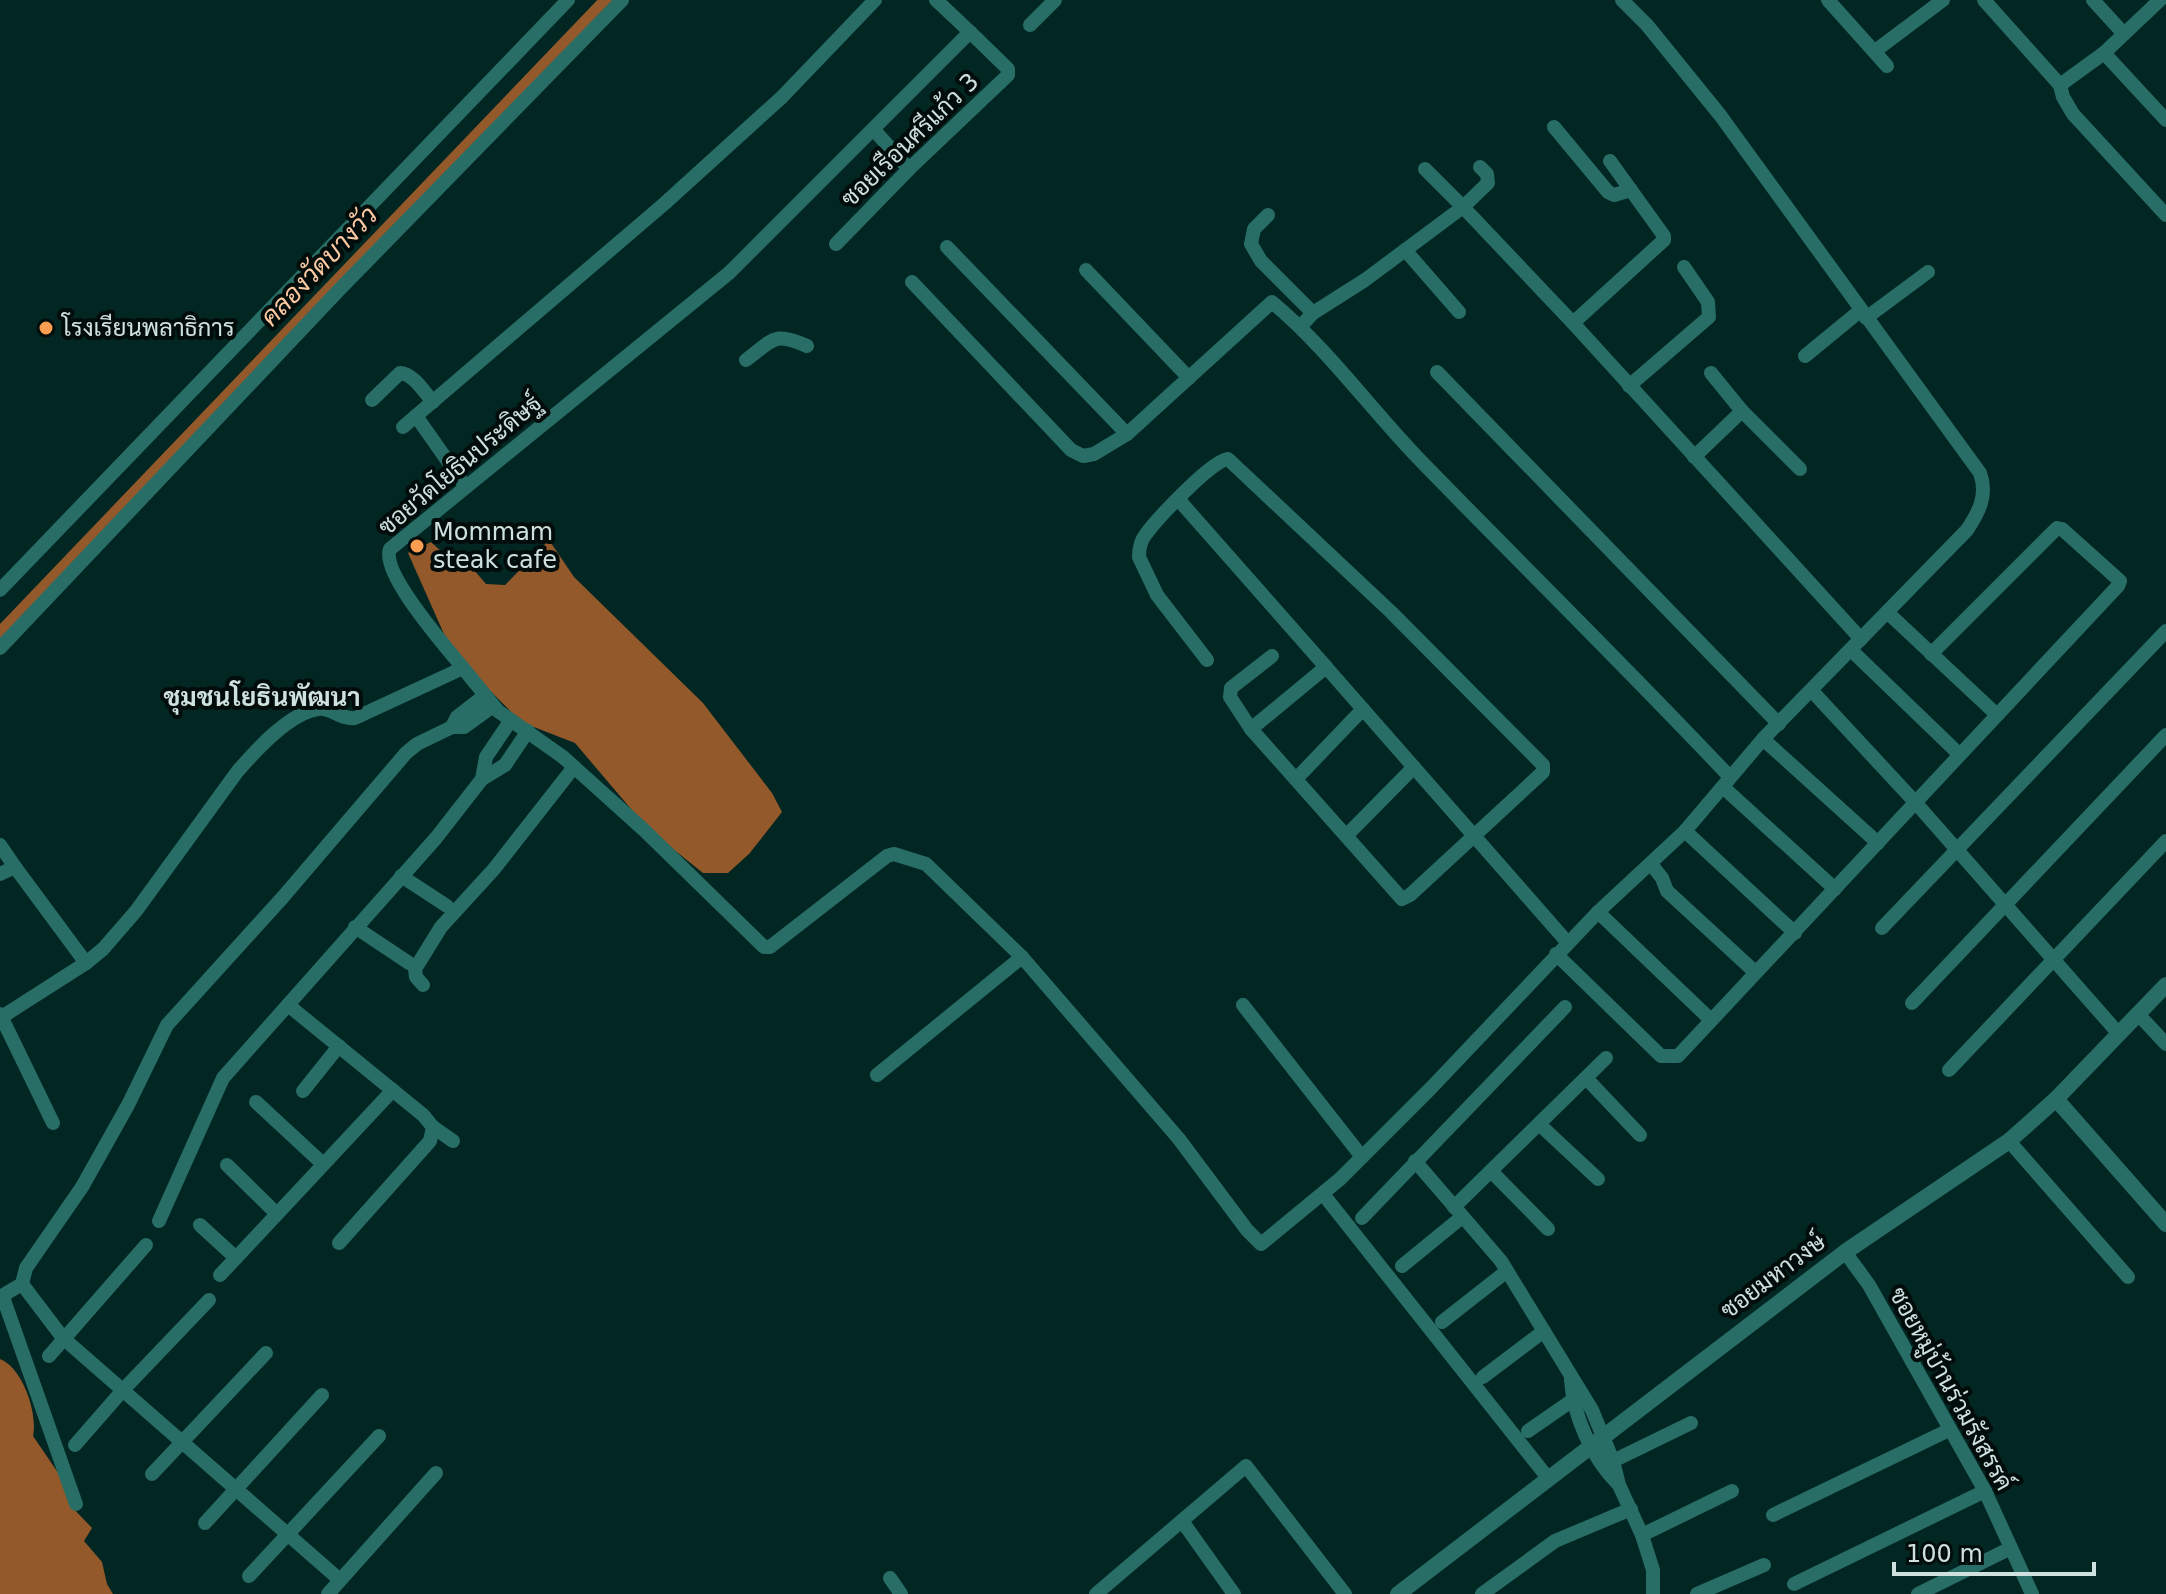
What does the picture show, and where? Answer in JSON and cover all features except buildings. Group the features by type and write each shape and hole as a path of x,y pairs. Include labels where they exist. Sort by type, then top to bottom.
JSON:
{"street":[{"path":"0,590 568,0"},
{"path":"0,648 338,291 622,0"},
{"path":"403,427 664,204 770,107 875,0"},
{"path":"936,0 970,32"},
{"path":"1030,25 1055,0"},
{"path":"53,1123 1,1016 103,949 136,911 245,763 289,723 321,709 347,719 355,718 463,668 488,701 574,767 644,830 764,947 770,947 883,858 894,854 926,864 1022,957 1179,1139 1247,1230 1261,1244 1323,1194 1362,1157 1556,954 1685,831 1763,739 1967,530 1980,511 1984,483 1980,473 1720,115 1647,25 1622,0"},
{"path":"1828,0 1887,66"},
{"path":"1875,51 1943,0"},
{"path":"1984,0 2060,85 2073,114 2166,215"},
{"path":"2093,0 2124,34"},
{"path":"2060,85 2104,53 2160,0"},
{"name":"ซอยวัดโยธินประดิษฐ์","path":"463,668 423,620 392,568 388,556 390,549 729,273 970,32"},
{"name":"ซอยเรือนศรีแก้ว 3","path":"836,244 1009,73 970,32"},
{"path":"2104,53 2166,120"},
{"path":"1554,127 1608,192 1614,195 1631,190"},
{"path":"874,130 909,169"},
{"path":"1573,323 1664,240 1610,161"},
{"path":"1301,326 1313,313 1365,280 1463,207 1488,183 1487,174 1480,167"},
{"path":"1425,169 1573,323 1694,457 1856,645 1959,754"},
{"path":"1268,215 1254,229 1251,244 1261,261 1313,313"},
{"path":"947,247 1127,434"},
{"path":"1405,250 1459,312"},
{"path":"1629,386 1709,317 1708,302 1684,267"},
{"path":"1086,270 1189,378"},
{"path":"1805,356 1928,272"},
{"path":"912,282 1071,450 1083,456 1094,454 1127,434 1272,302 1301,326 1391,430 1617,658 1726,782 1835,889"},
{"path":"746,360 780,337 807,346"},
{"path":"1437,372 1779,724"},
{"path":"372,400 400,373 404,373 433,402"},
{"path":"1711,373 1742,411 1800,469"},
{"path":"1694,457 1742,411"},
{"path":"416,416 466,487"},
{"path":"1207,660 1157,595 1139,557 1145,535 1178,499 1217,462 1233,461 1391,612 1543,765 1539,777 1404,900 1251,729 1230,697 1230,690 1272,656"},
{"path":"1178,499 1568,943"},
{"path":"1556,954 1661,1056 1678,1056 2120,581 2062,529 2054,529 1931,654"},
{"path":"1887,612 1996,714"},
{"path":"1882,928 2166,631"},
{"path":"1251,729 1326,667"},
{"path":"1812,691 1915,802 2119,1034"},
{"path":"76,1504 4,1300 5,1294 22,1284 26,1268 82,1187 128,1105 167,1025 283,897 406,753 417,744 452,727 464,727 488,701"},
{"path":"1297,778 1363,709"},
{"path":"482,779 486,757 511,720"},
{"path":"159,1221 223,1078 436,838 482,779 505,765 528,731"},
{"path":"1912,1003 2166,735"},
{"path":"1763,739 1878,843"},
{"path":"423,985 416,977 415,969 441,927 494,869 574,767"},
{"path":"1347,835 1414,767"},
{"path":"1685,831 1795,933"},
{"path":"1949,1070 2166,841"},
{"path":"0,845 86,963"},
{"path":"1651,864 1667,891 1755,972"},
{"path":"0,874 15,867"},
{"path":"401,876 447,906"},
{"path":"1598,912 1711,1020"},
{"path":"355,927 409,963"},
{"path":"877,1075 1022,957"},
{"name":"ซอยมหาวงษ์","path":"1398,1594 1845,1252 2009,1141 2056,1099 2166,985"},
{"path":"288,1005 453,1141"},
{"path":"1243,1005 1362,1157"},
{"path":"1362,1218 1565,1007"},
{"path":"2138,1014 2166,1044"},
{"path":"303,1091 339,1046"},
{"path":"1402,1266 1458,1212 1491,1171 1606,1058"},
{"path":"1586,1078 1640,1135"},
{"path":"220,1275 393,1090"},
{"path":"2056,1099 2166,1224"},
{"path":"256,1102 323,1164"},
{"path":"1539,1124 1598,1179"},
{"path":"339,1243 430,1141 433,1127"},
{"path":"2009,1141 2128,1277"},
{"path":"1415,1161 1507,1271 1571,1380 1597,1440 1613,1461 1619,1485 1642,1535 1653,1570 1653,1594"},
{"path":"227,1165 277,1214"},
{"path":"1491,1171 1548,1229"},
{"path":"1323,1194 1548,1478"},
{"path":"200,1225 236,1258"},
{"path":"49,1356 146,1245"},
{"name":"ซอยหมู่บ้านร่วมรังสรรค์","path":"1845,1252 1869,1285 1985,1491 2032,1594"},
{"path":"1442,1322 1507,1271"},
{"path":"22,1284 63,1338 340,1580"},
{"path":"75,1445 209,1300"},
{"path":"1483,1377 1544,1331"},
{"path":"152,1474 266,1353"},
{"path":"205,1523 322,1395"},
{"path":"1528,1431 1577,1396"},
{"path":"1613,1461 1691,1423"},
{"path":"1773,1515 1949,1430"},
{"path":"249,1576 379,1436"},
{"path":"1597,1440 1599,1463 1619,1485"},
{"path":"1106,1591 1246,1466 1345,1594"},
{"path":"328,1594 436,1473"},
{"path":"1642,1535 1732,1491"},
{"path":"1794,1584 1985,1491"},
{"path":"1482,1594 1555,1541 1631,1509"},
{"path":"1182,1521 1234,1594"},
{"path":"1918,1594 2011,1548"},
{"path":"1697,1594 1764,1565"},
{"path":"890,1578 901,1594"}],"shaded area":[{"path":"549,540 574,577 703,703 772,793 782,812 749,854 728,873 703,873 648,829 575,743 521,722 452,652 408,553 431,542 443,553 468,563 486,584 505,585"},
{"path":"0,1359 16,1372 22,1382 31,1404 33,1436 63,1480 69,1504 92,1528 84,1541 102,1562 107,1584 113,1594 0,1594"}],"waterway":[{"name":"คลองวัดบางวัว","path":"0,634 607,0"}],"place":[{"name":"โรงเรียนพลาธิการ","path":"46,328"},
{"name":"Mommam steak cafe","path":"417,546"}],"district":[{"name":"ชุมชนโยธินพัฒนา","path":"262,697"}]}
